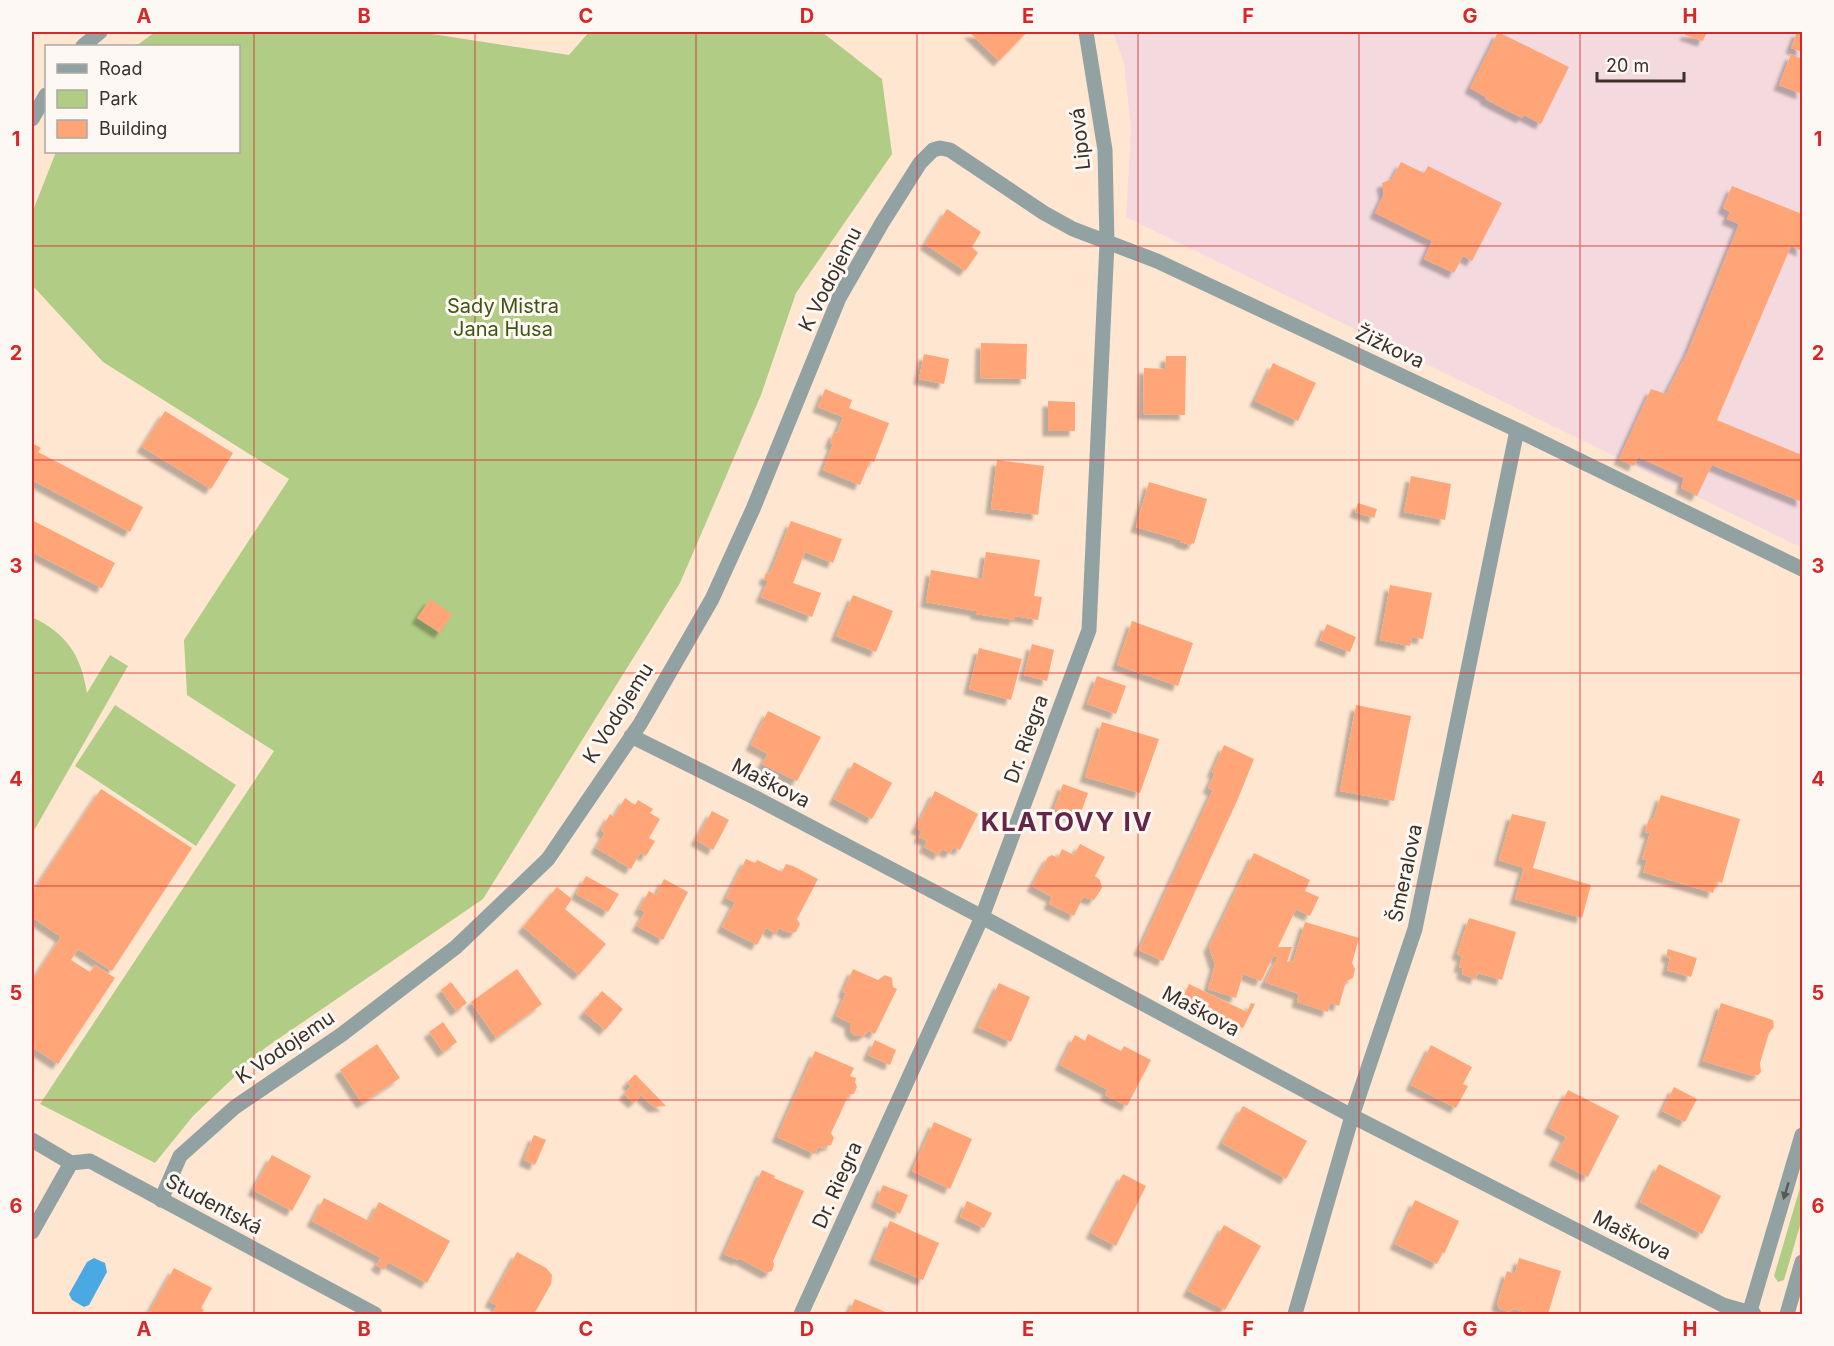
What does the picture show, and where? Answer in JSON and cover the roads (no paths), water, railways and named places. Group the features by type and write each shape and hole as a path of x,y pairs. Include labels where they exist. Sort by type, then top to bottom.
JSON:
{"street":[{"path":"84,45 100,32"},
{"name":"Lipová","path":"1086,32 1105,150 1107,243"},
{"path":"32,118 45,97"},
{"name":"K Vodojemu","path":"161,1200 180,1156 235,1107 341,1035 456,947 548,859 632,736 712,599 753,509 839,298 882,223 920,163 933,150 940,148 950,150 964,158"},
{"name":"Žižkova","path":"964,158 1044,213 1073,229 1156,261 1517,430 1803,569"},
{"name":"Dr. Riegra","path":"801,1314 982,917 1089,630 1107,243"},
{"name":"Šmeralova","path":"1295,1314 1352,1116 1415,929 1517,430"},
{"name":"Maškova","path":"632,736 756,798 982,917 1352,1116 1723,1305 1751,1314"},
{"path":"1751,1314 1803,1135"},
{"name":"Studentská","path":"32,1140 71,1163 90,1161 375,1314"},
{"path":"32,1232 71,1163"},
{"path":"1787,1314 1803,1262"}],"water":[{"path":"94,1258 105,1263 107,1272 89,1305 84,1307 72,1300 69,1294 87,1262"}],"district":[{"name":"KLATOVY IV","path":"1067,822"}],"park label":[{"name":"Sady Mistra Jana Husa","path":"503,318"}]}
